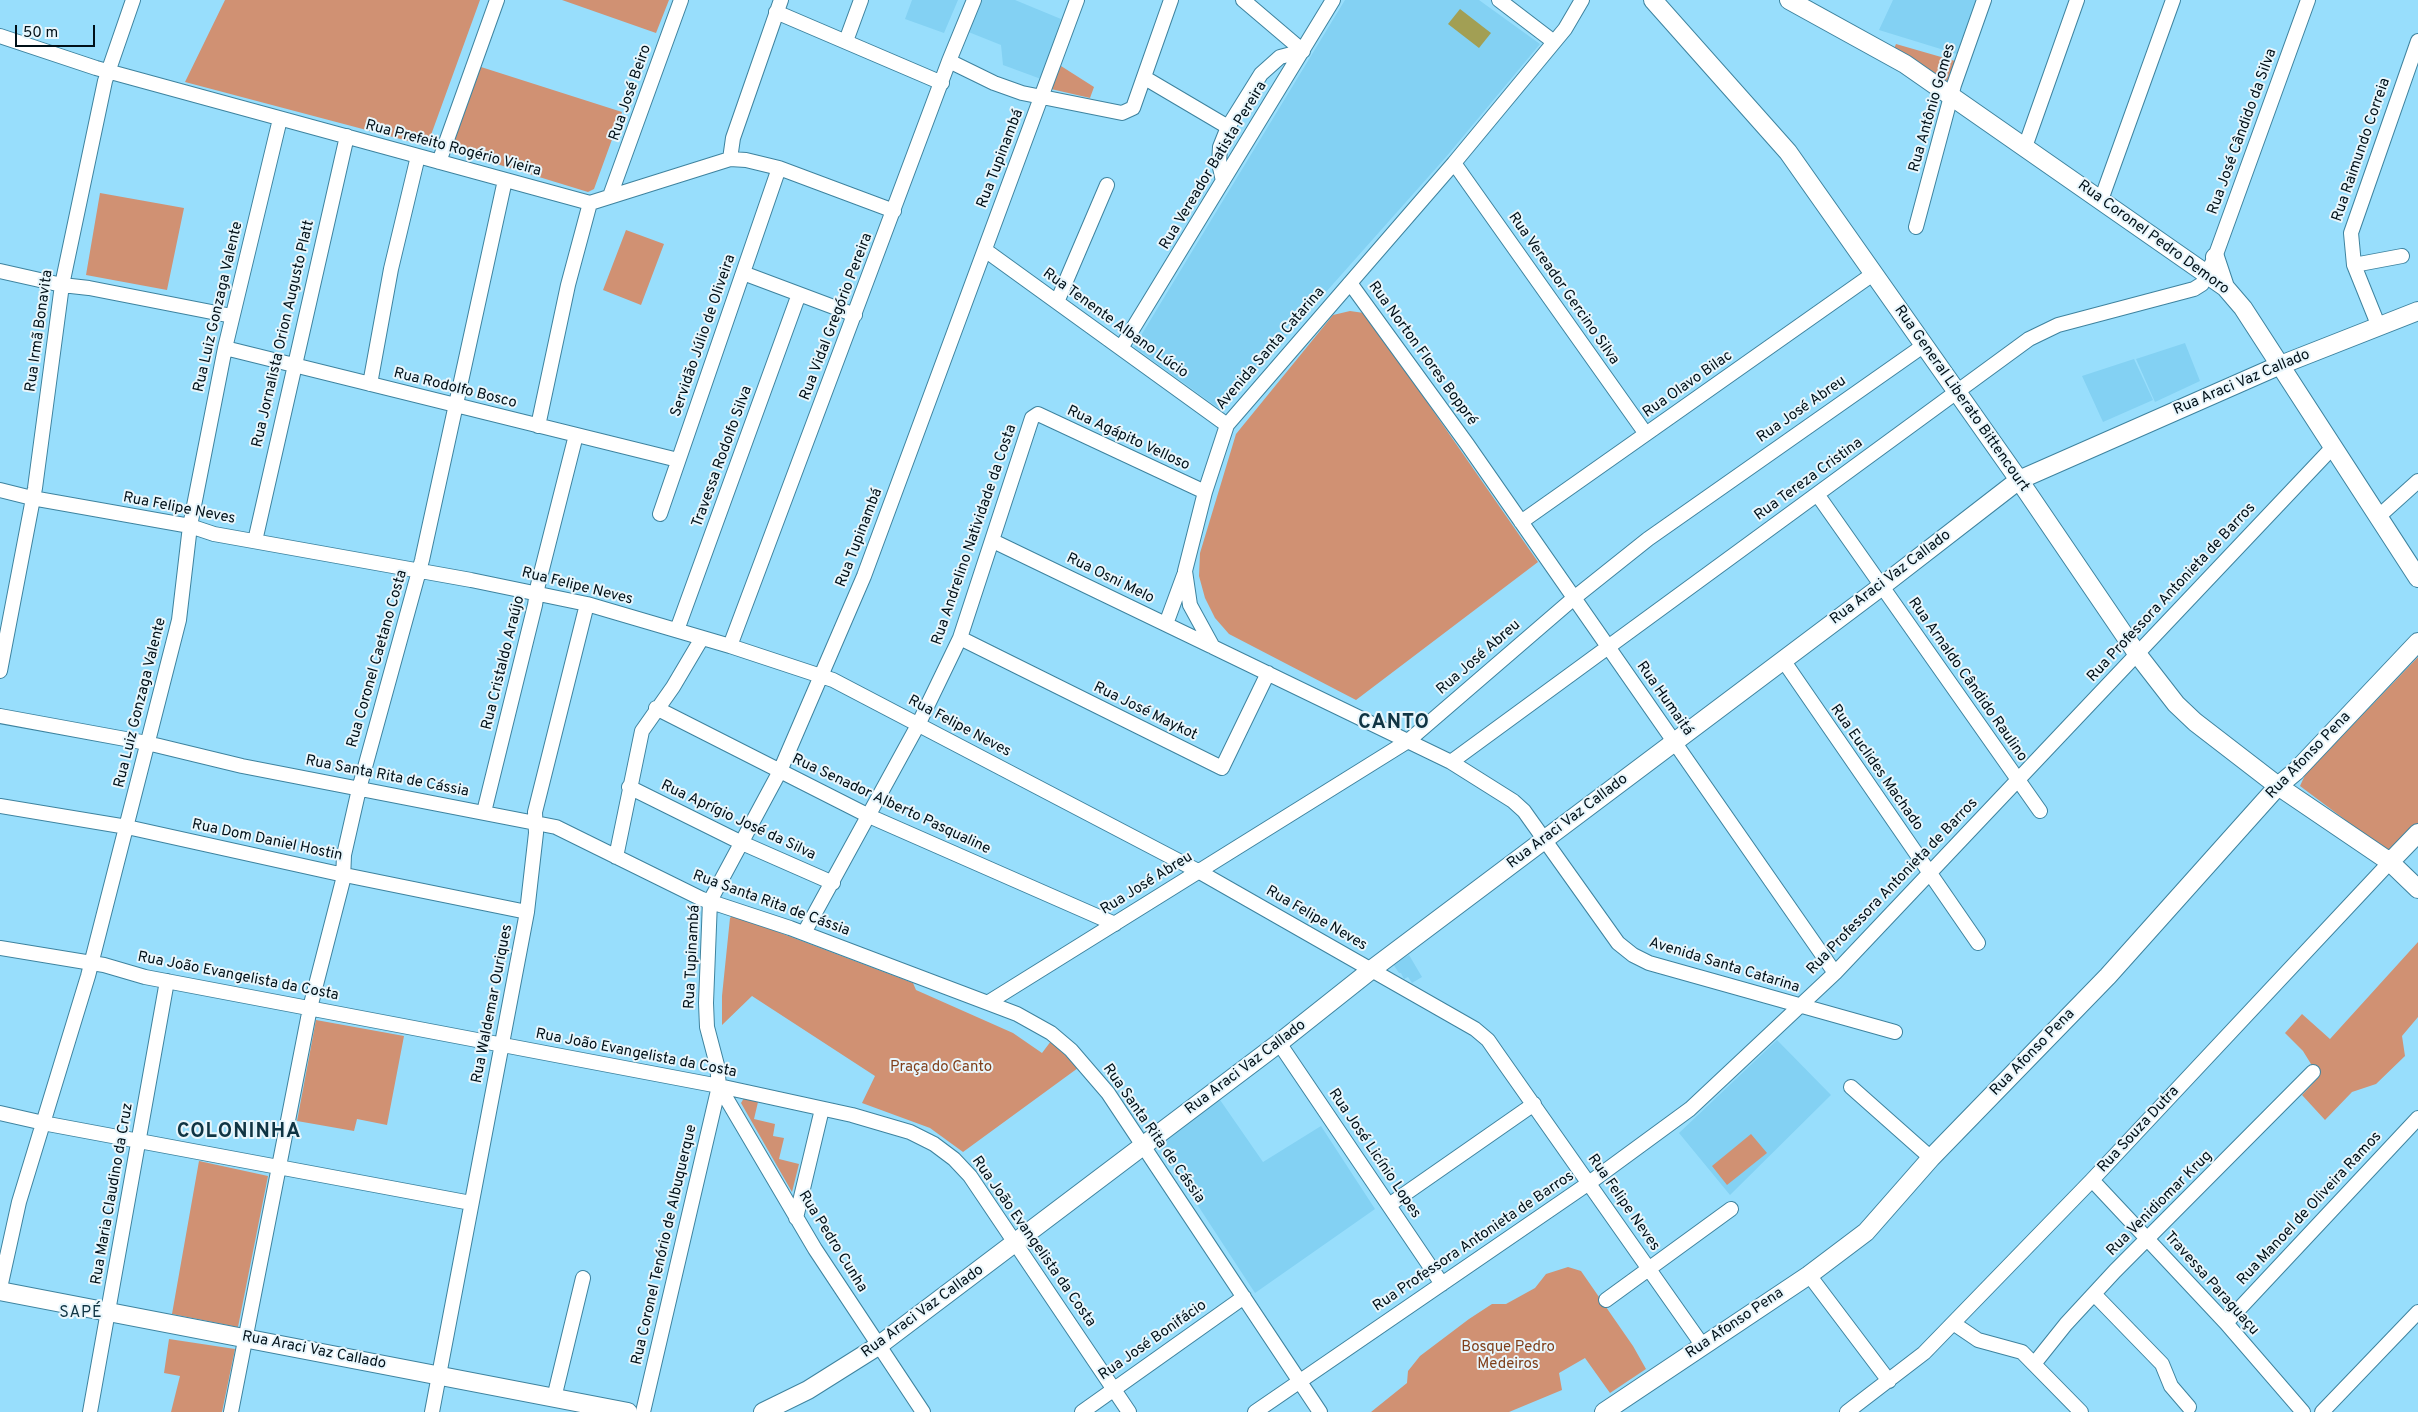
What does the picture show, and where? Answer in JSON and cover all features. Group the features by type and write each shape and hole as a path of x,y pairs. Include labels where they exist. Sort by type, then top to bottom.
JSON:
{"main road":[{"name":"Rua General Liberato Bittencourt","path":"1653,0 1778,139 2019,480 2138,654 2176,704 2194,722 2278,786 2390,862 2418,890"},
{"name":"Rua Coronel Pedro Demoro","path":"1789,0 1899,60 2225,287 2243,308 2278,366 2418,578"},
{"path":"2215,257 2225,287"},
{"name":"Rua Araci Vaz Callado","path":"763,1412 808,1390 878,1346 1017,1243 1279,1043 1371,970 1882,586 2019,480 2278,366 2418,311"},
{"name":"Rua Afonso Pena","path":"1604,1412 1809,1275 1866,1232 1931,1158 2108,976 2278,786 2296,770 2418,642"},
{"name":"Rua Souza Dutra","path":"2390,862 2418,833"},
{"name":"Rua Araci Vaz Callado","path":"0,1289 109,1312 628,1412"}],"street":[{"name":"Rua Irmã Bonavita","path":"0,670 32,498 62,285 109,70 133,0"},
{"path":"438,162 497,0"},
{"name":"Rua José Beiro","path":"610,196 681,0"},
{"path":"846,41 861,0"},
{"name":"Rua Vidal Gregório Pereira","path":"730,646 949,61 974,0"},
{"name":"Rua Tupinambá","path":"719,1086 707,1027 706,1003 710,901 780,771 864,576 1077,0"},
{"path":"949,61 994,83 1042,97 1122,112 1133,108 1171,0"},
{"path":"1243,0 1303,51"},
{"name":"Rua Vereador Batista Pereira","path":"1121,348 1334,0"},
{"path":"1499,0 1554,42"},
{"name":"Avenida Santa Catarina","path":"1582,0 1554,42 1454,163 1227,425 1205,492 1185,571 1190,605 1213,647 1451,762 1513,801 1524,811 1618,943 1632,955 1649,963 1896,1032"},
{"name":"Rua Antônio Gomes","path":"1916,227 1951,95 1984,0"},
{"path":"2025,147 2077,0"},
{"path":"2101,200 2173,0"},
{"name":"Rua José Cândido da Silva","path":"2207,274 2215,257 2308,0"},
{"path":"730,159 733,138 778,6 846,41 942,83"},
{"name":"Rua Prefeito Rogério Vieira","path":"0,36 96,68 590,203"},
{"name":"Rua Raimundo Correia","path":"2379,327 2354,265 2350,243 2352,226 2418,41"},
{"path":"1223,181 1220,147 1228,127 1265,69 1280,57 1303,51"},
{"path":"1145,78 1228,127"},
{"name":"Rua Luiz Gonzaga Valente","path":"0,1289 19,1202 90,963 127,827 179,620 190,526 225,348 280,119"},
{"name":"Rua Jornalista Orion Augusto Platt","path":"255,540 347,136"},
{"path":"370,384 391,269 418,156"},
{"path":"538,426 568,285 590,203 730,159 746,160 779,168 894,211"},
{"name":"Rua Vereador Gercino Silva","path":"1454,163 1646,434"},
{"name":"Servidão Júlio de Oliveira","path":"660,514 779,168"},
{"name":"Rua Coronel Caetano Costa","path":"231,1412 310,1008 343,880 342,874 359,789 420,570 505,180"},
{"path":"1056,302 1107,185"},
{"name":"Rua Tenente Albano Lúcio","path":"985,250 1227,425"},
{"path":"2354,265 2402,256"},
{"path":"0,271 62,285 89,288 232,316"},
{"path":"743,273 855,315"},
{"name":"Rua Olavo Bilac","path":"1521,522 1873,274"},
{"name":"Rua Tereza Cristina","path":"1451,762 2042,331 2194,289 2202,284 2207,274"},
{"name":"Rua Norton Flores Boppré","path":"1350,283 1467,444"},
{"name":"Travessa Rodolfo Silva","path":"677,630 799,294"},
{"name":"Rua José Abreu","path":"989,1002 1408,741 1574,598 1679,516 1923,346"},
{"name":"Rua Rodolfo Bosco","path":"225,348 678,460"},
{"name":"Rua Agápito Velloso","path":"1038,414 1205,492"},
{"name":"Rua Andrelino Natividade da Costa","path":"804,934 918,725 960,638 994,541 1032,418 1038,414"},
{"name":"Rua Cristaldo Araújo","path":"484,812 576,435"},
{"name":"Rua Humaitá","path":"1467,444 1835,973"},
{"name":"Rua Professora Antonieta de Barros","path":"1255,1412 1589,1183 1690,1108 1835,973 2333,448"},
{"path":"2378,517 2418,482"},
{"name":"Rua Felipe Neves","path":"0,490 32,498 190,526 214,534 420,570 587,604 822,675 1198,871 1475,1029 1488,1040 1703,1346"},
{"name":"Rua Arnaldo Cândido Raulino","path":"1817,494 2040,811"},
{"name":"Rua Osni Melo","path":"994,541 1213,647"},
{"path":"1166,624 1185,571"},
{"name":"Rua Waldemar Ouriques","path":"432,1412 528,912 536,823 535,812 587,604"},
{"path":"616,857 642,731 656,708 673,687 702,638"},
{"name":"Rua José Maykot","path":"960,638 1222,768 1268,673"},
{"name":"Rua Euclides Machado","path":"1783,660 1978,943"},
{"name":"Rua Senador Alberto Pasqualine","path":"656,708 869,816 1114,924"},
{"name":"Rua Santa Rita de Cássia","path":"0,716 147,743 242,766 484,812 568,831 616,857 710,901 989,1002 1034,1023 1071,1050 1108,1093 1320,1412"},
{"name":"Rua Aprígio José da Silva","path":"629,787 742,843 833,883"},
{"name":"Rua Dom Daniel Hostin","path":"0,806 127,827 528,912"},
{"name":"Rua Souza Dutra","path":"1847,1412 1890,1381 1924,1353 2092,1180 2390,862"},
{"name":"Rua João Evangelista da Costa","path":"0,948 90,963 167,981 719,1086 886,1124 934,1144 954,1159 970,1176 1017,1243 1129,1412"},
{"name":"Rua Maria Claudino da Cruz","path":"90,1412 140,1141 167,981"},
{"name":"Rua José Licínio Lopes","path":"1279,1043 1442,1284"},
{"name":"Rua Venidiomar Krug","path":"2034,1364 2094,1294 2313,1072"},
{"name":"Rua Pedro Cunha","path":"719,1086 796,1218 878,1346 923,1412"},
{"name":"Rua Coronel Tenório de Albuquerque","path":"643,1412 719,1086"},
{"path":"1851,1087 1931,1158"},
{"path":"1389,1205 1534,1104"},
{"path":"796,1218 822,1109"},
{"path":"0,1113 42,1123 471,1203"},
{"name":"Rua Manoel de Oliveira Ramos","path":"2226,1323 2418,1118"},
{"name":"Travessa Paraguaçu","path":"2092,1180 2226,1323 2302,1412"},
{"path":"1606,1300 1731,1209"},
{"path":"1809,1275 1890,1381"},
{"path":"554,1398 583,1278"},
{"path":"2094,1294 2159,1361 2171,1386 2189,1407"},
{"name":"Rua José Bonifácio","path":"1082,1412 1244,1296"},
{"path":"2322,1412 2418,1312"},
{"path":"1953,1323 1978,1340 2015,1349 2034,1364 2081,1412"}],"shaded area":[{"path":"912,0 958,0 944,33 905,19"},
{"path":"978,0 1015,0 1061,19 1041,79 1003,65 1001,45 966,31"},
{"path":"1345,0 1479,0 1540,44 1446,157 1221,410 1134,347"},
{"path":"1893,0 1976,0 1957,54 1879,30"},
{"path":"1460,9 1491,33 1479,48 1448,24"},
{"path":"2185,343 2200,381 2155,402 2136,359"},
{"path":"2134,359 2153,400 2103,422 2082,376"},
{"path":"1409,955 1422,977 1412,983 1408,977 1404,979 1393,964"},
{"path":"1777,1040 1831,1095 1730,1195 1679,1133"},
{"path":"1218,1097 1263,1162 1321,1126 1375,1209 1255,1293 1157,1143"}],"green space":[{"path":"225,0 480,0 427,146 185,82"},
{"path":"562,0 669,0 656,33"},
{"path":"1896,44 1955,61 1946,84 1893,51"},
{"path":"1061,66 1094,87 1090,98 1051,89"},
{"path":"481,67 622,112 594,189 588,192 451,150"},
{"path":"100,193 184,208 167,290 86,275"},
{"path":"626,230 664,244 641,305 603,290"},
{"path":"1350,311 1364,313 1375,327 1538,562 1356,700 1229,634 1215,618 1205,598 1199,576 1200,553 1236,434 1333,315"},
{"path":"2418,657 2418,826 2392,855 2300,786 2305,775"},
{"name":"Praça do Canto","path":"733,915 913,983 916,990 1013,1033 1042,1053 1051,1041 1078,1068 963,1152 930,1128 862,1103 875,1076 752,996 722,1025 722,996 730,918"},
{"path":"2418,942 2418,1017 2402,1036 2405,1056 2376,1084 2352,1092 2325,1120 2302,1095 2319,1077 2303,1051 2285,1033 2302,1014 2330,1039"},
{"path":"316,1020 404,1036 387,1125 357,1119 354,1131 297,1121"},
{"path":"744,1098 758,1102 754,1119 775,1124 773,1136 784,1138 779,1159 799,1164 792,1192 741,1103"},
{"path":"1751,1134 1767,1153 1727,1185 1712,1166"},
{"path":"199,1161 268,1176 238,1327 172,1314"},
{"name":"Bosque Pedro Medeiros","path":"1568,1267 1581,1271 1633,1346 1646,1369 1610,1393 1585,1358 1559,1373 1562,1390 1509,1412 1371,1412 1407,1383 1408,1371 1420,1356 1469,1319 1492,1304 1506,1304 1535,1288 1546,1274"},
{"path":"169,1339 235,1349 222,1412 171,1412 180,1376 164,1373"}],"district":[{"name":"CANTO","path":"1394,724"},
{"name":"COLONINHA","path":"239,1133"},
{"name":"SAPÉ","path":"81,1314"}]}
